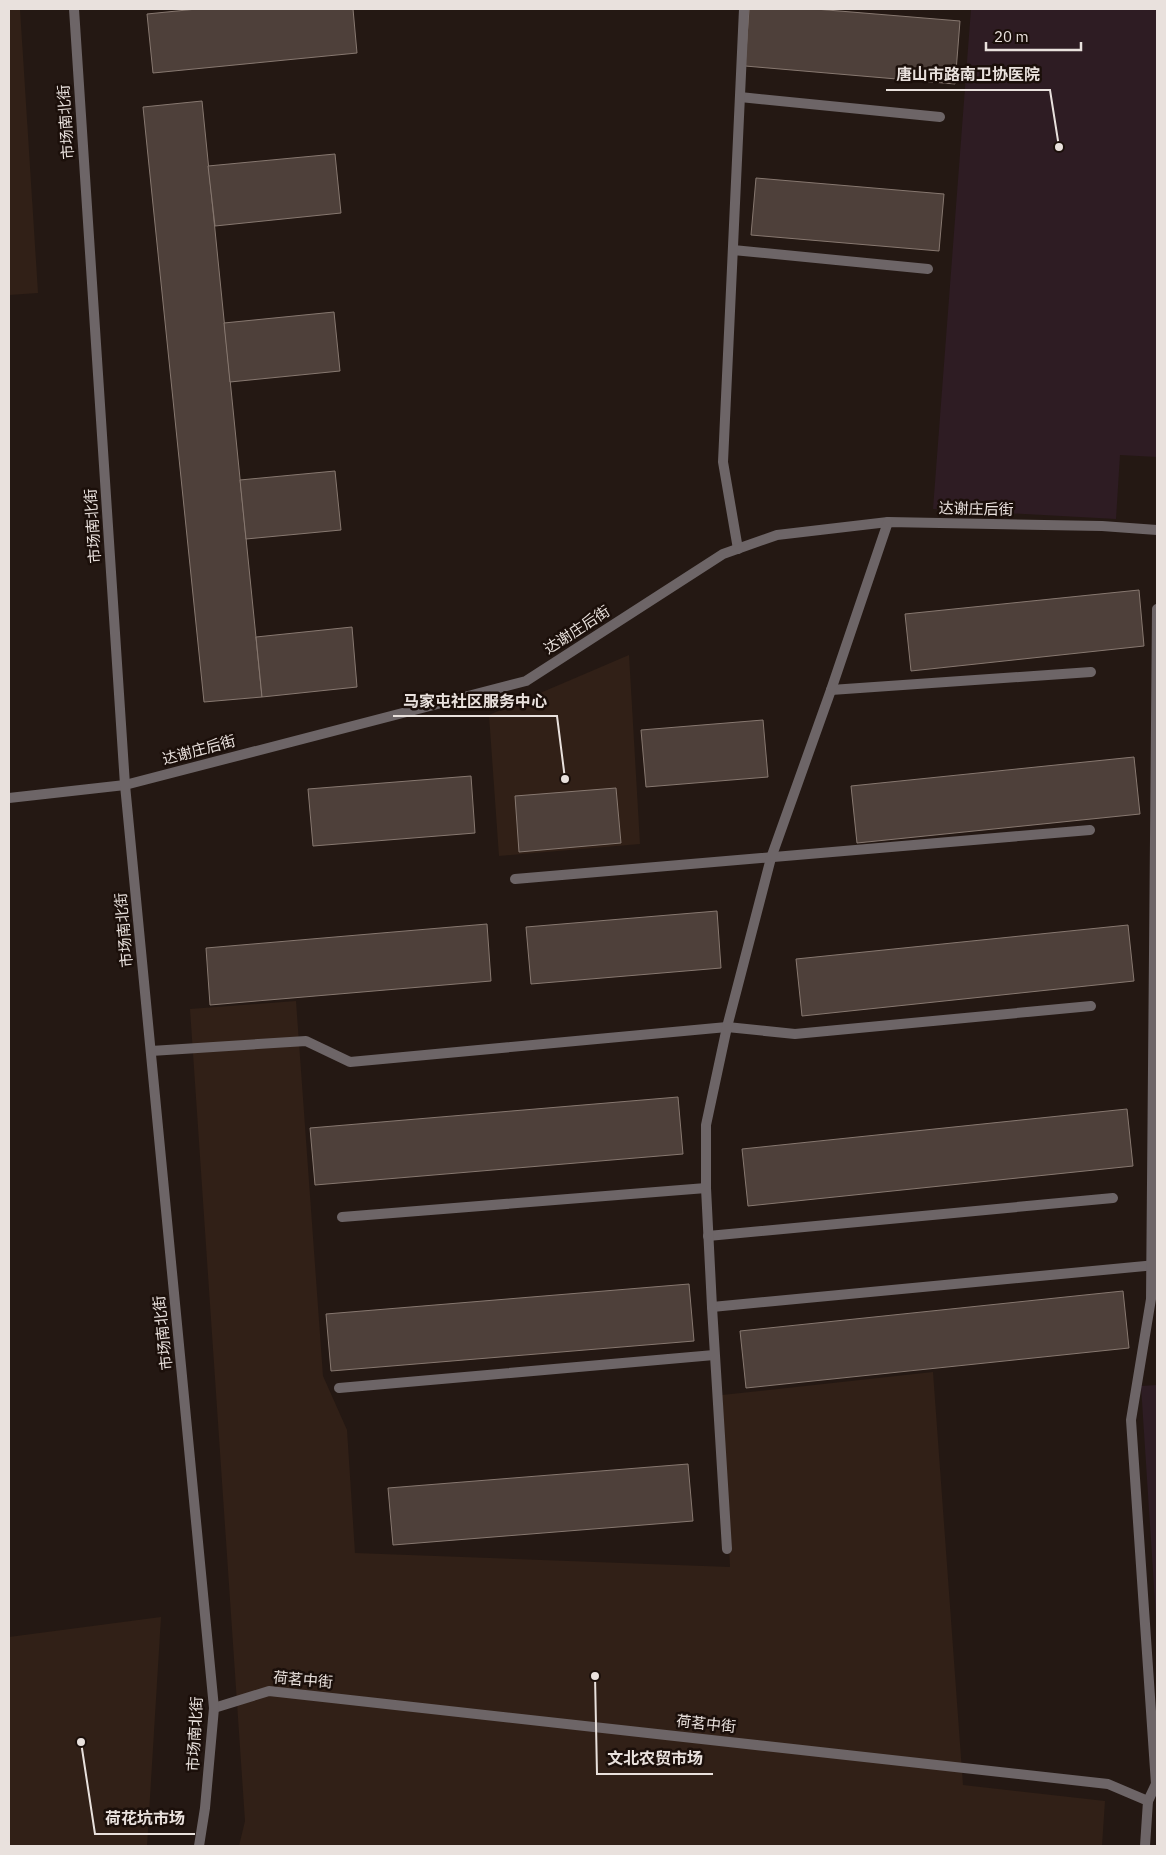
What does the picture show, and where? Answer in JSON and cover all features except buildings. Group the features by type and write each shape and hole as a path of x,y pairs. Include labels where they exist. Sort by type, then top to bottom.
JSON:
{"street":[{"name":"市场南北街","path":"74,9 125,785 214,1708 205,1808 198,1846"},
{"path":"738,549 723,462 744,9"},
{"path":"740,97 940,117"},
{"path":"733,250 928,269"},
{"name":"达谢庄后街","path":"9,798 125,785 526,681 722,554 777,535 888,522 1102,526 1157,530"},
{"path":"727,1549 708,1236 706,1125 727,1027 771,858 888,522"},
{"path":"1145,1846 1148,1800 1156,1784 1131,1420 1151,1299 1154,1265 1157,608"},
{"path":"831,690 1091,672"},
{"path":"515,879 1090,830"},
{"path":"151,1051 306,1041 350,1062 727,1027 795,1034 1091,1006"},
{"path":"342,1217 706,1188"},
{"path":"708,1236 1113,1198"},
{"path":"712,1308 1154,1265"},
{"path":"339,1388 714,1355"},
{"name":"荷茗中街","path":"214,1708 269,1691 1108,1784 1148,1800"}],"shaded area":[{"path":"9,9 20,9 38,293 9,295"},
{"path":"971,9 1157,9 1157,457 1120,455 1116,519 933,509"},
{"path":"629,655 640,844 499,856 489,715"},
{"path":"296,1001 323,1376 347,1430 355,1553 730,1567 722,1395 933,1372 963,1785 1105,1801 1102,1846 239,1846 245,1821 190,1009"},
{"path":"1157,1385 1157,1633 1141,1386"},
{"path":"161,1617 147,1846 9,1846 9,1637"}],"place":[{"name":"唐山市路南卫协医院","path":"1059,147"},
{"name":"马家屯社区服务中心","path":"565,779"},
{"name":"文北农贸市场","path":"595,1676"},
{"name":"荷花坑市场","path":"81,1742"}]}
